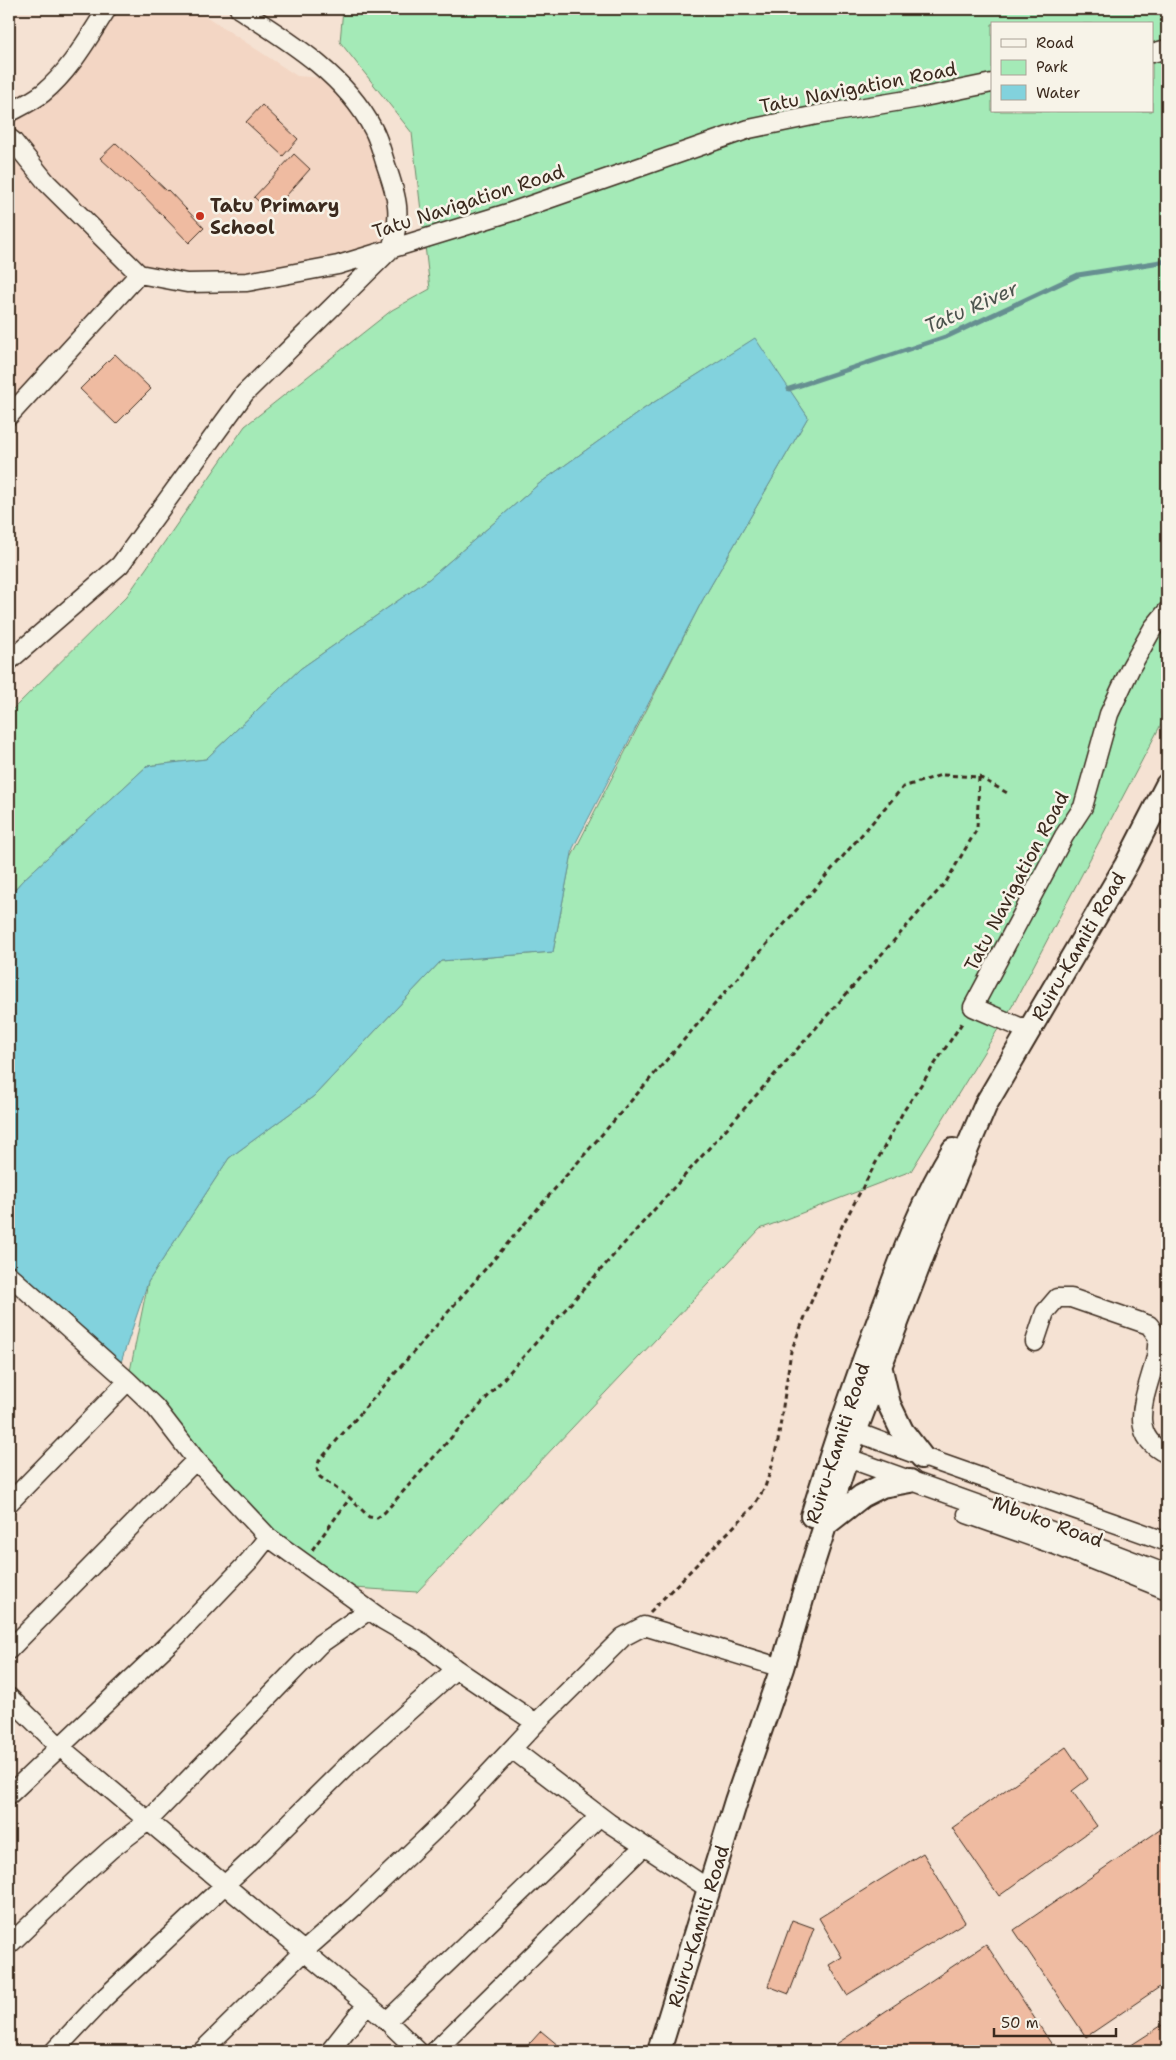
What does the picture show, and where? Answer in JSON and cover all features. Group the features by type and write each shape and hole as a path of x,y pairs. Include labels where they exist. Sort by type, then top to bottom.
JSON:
{"main road":[{"name":"Ruiru-Kamiti Road","path":"777,1667 805,1538 839,1455 848,1429 870,1341 910,1239 939,1174 965,1131 986,1104 1029,1031 1126,865 1167,786"},
{"name":"Ruiru-Kamiti Road","path":"848,1429 880,1365 932,1231 986,1104"},
{"path":"880,1365 889,1404 902,1431 922,1457"},
{"name":"Ruiru-Kamiti Road","path":"659,2051 777,1667 825,1525 839,1455"},
{"path":"825,1525 862,1496 882,1486 915,1483"}],"street":[{"path":"9,113 41,95 57,81 77,55 107,9"},
{"path":"9,661 120,566 245,393 391,250 397,231 399,212 392,183 373,129 357,104 336,79 278,34 239,9"},
{"path":"1154,52 1167,49"},
{"name":"Tatu Navigation Road","path":"140,274 187,283 246,282 338,265 511,212 749,129 991,83"},
{"path":"9,138 47,183 140,274 9,416"},
{"name":"Tatu Navigation Road","path":"973,1007 1064,836 1083,807 1109,714 1135,659 1153,628 1167,611"},
{"path":"973,1007 1029,1031"},
{"path":"9,1275 128,1381 154,1407 196,1460 268,1537 369,1610 423,1643 456,1669 536,1723"},
{"path":"1035,1342 1045,1312 1057,1298 1071,1298 1149,1325 1163,1338 1141,1414 1146,1437 1154,1448 1167,1454"},
{"path":"9,1503 128,1381"},
{"path":"848,1429 922,1457 1093,1514 1167,1542"},
{"path":"839,1455 1167,1574"},
{"path":"9,1650 196,1460"},
{"path":"938,1491 947,1465"},
{"name":"Mbuko Road","path":"915,1483 932,1502 1055,1545 1167,1590"},
{"path":"9,1795 207,1606 249,1561 268,1537"},
{"path":"9,1945 104,1855 148,1822 320,1644 369,1610"},
{"path":"202,2051 304,1951 354,1907 438,1826 536,1723 623,1637 644,1626 777,1667"},
{"path":"54,2051 103,1999 224,1886 349,1764 456,1669"},
{"path":"9,1697 60,1747 367,2004 418,2051"},
{"path":"512,1749 600,1816 709,1889"},
{"path":"387,2021 600,1816"},
{"path":"435,2051 644,1846"},
{"path":"330,2051 367,2004"}],"path":[{"path":"979,777 976,829 946,882 385,1512 377,1518 369,1517 350,1498 320,1477 317,1469 319,1461 903,787 942,775 979,777 1009,794"},
{"path":"644,1626 658,1602 753,1507 765,1487 778,1441 791,1351 842,1226 903,1112 973,1007"},
{"path":"303,1561 350,1498"}],"shaded area":[{"name":"Tatu Primary School","path":"120,9 195,9 297,76 336,79 392,183 391,249 247,282 139,274 9,420 9,100 42,84 84,31"}],"green space":[{"path":"343,9 1167,9 1167,713 1014,1003 911,1171 760,1229 417,1592 338,1587 213,1478 128,1381 148,1282 229,1158 314,1096 441,961 553,952 571,858 702,601 808,417 754,339 645,408 540,483 429,579 300,669 206,759 147,766 22,881 9,896 9,713 127,596 245,426 392,310 430,289 412,133 340,42"}],"water":[{"path":"755,338 808,417 702,601 573,848 553,952 441,961 314,1096 229,1158 148,1282 120,1365 9,1270 9,896 22,881 147,766 206,759 300,669 429,579 540,483 645,408"}],"building":[{"path":"262,105 298,139 283,156 246,122"},
{"path":"116,143 168,190 204,228 189,243 139,191 138,193 100,158"},
{"path":"294,154 310,169 271,213 254,197"},
{"path":"115,354 151,389 116,424 80,389"},
{"path":"1066,1747 1088,1779 1072,1791 1097,1826 999,1896 952,1828"},
{"path":"1167,1825 1167,1982 1086,2037 1014,1930"},
{"path":"923,1853 965,1922 847,1995 829,1965 842,1957 819,1918"},
{"path":"792,1920 814,1928 789,1994 768,1986"},
{"path":"986,1944 1056,2051 826,2051"},
{"path":"1167,2022 1167,2051 1122,2051"},
{"path":"541,2031 565,2051 523,2051"}],"waterway":[{"name":"Tatu River","path":"789,389 948,336 1078,275 1167,261"}],"place":[{"name":"Tatu Primary School","path":"200,216"}]}
